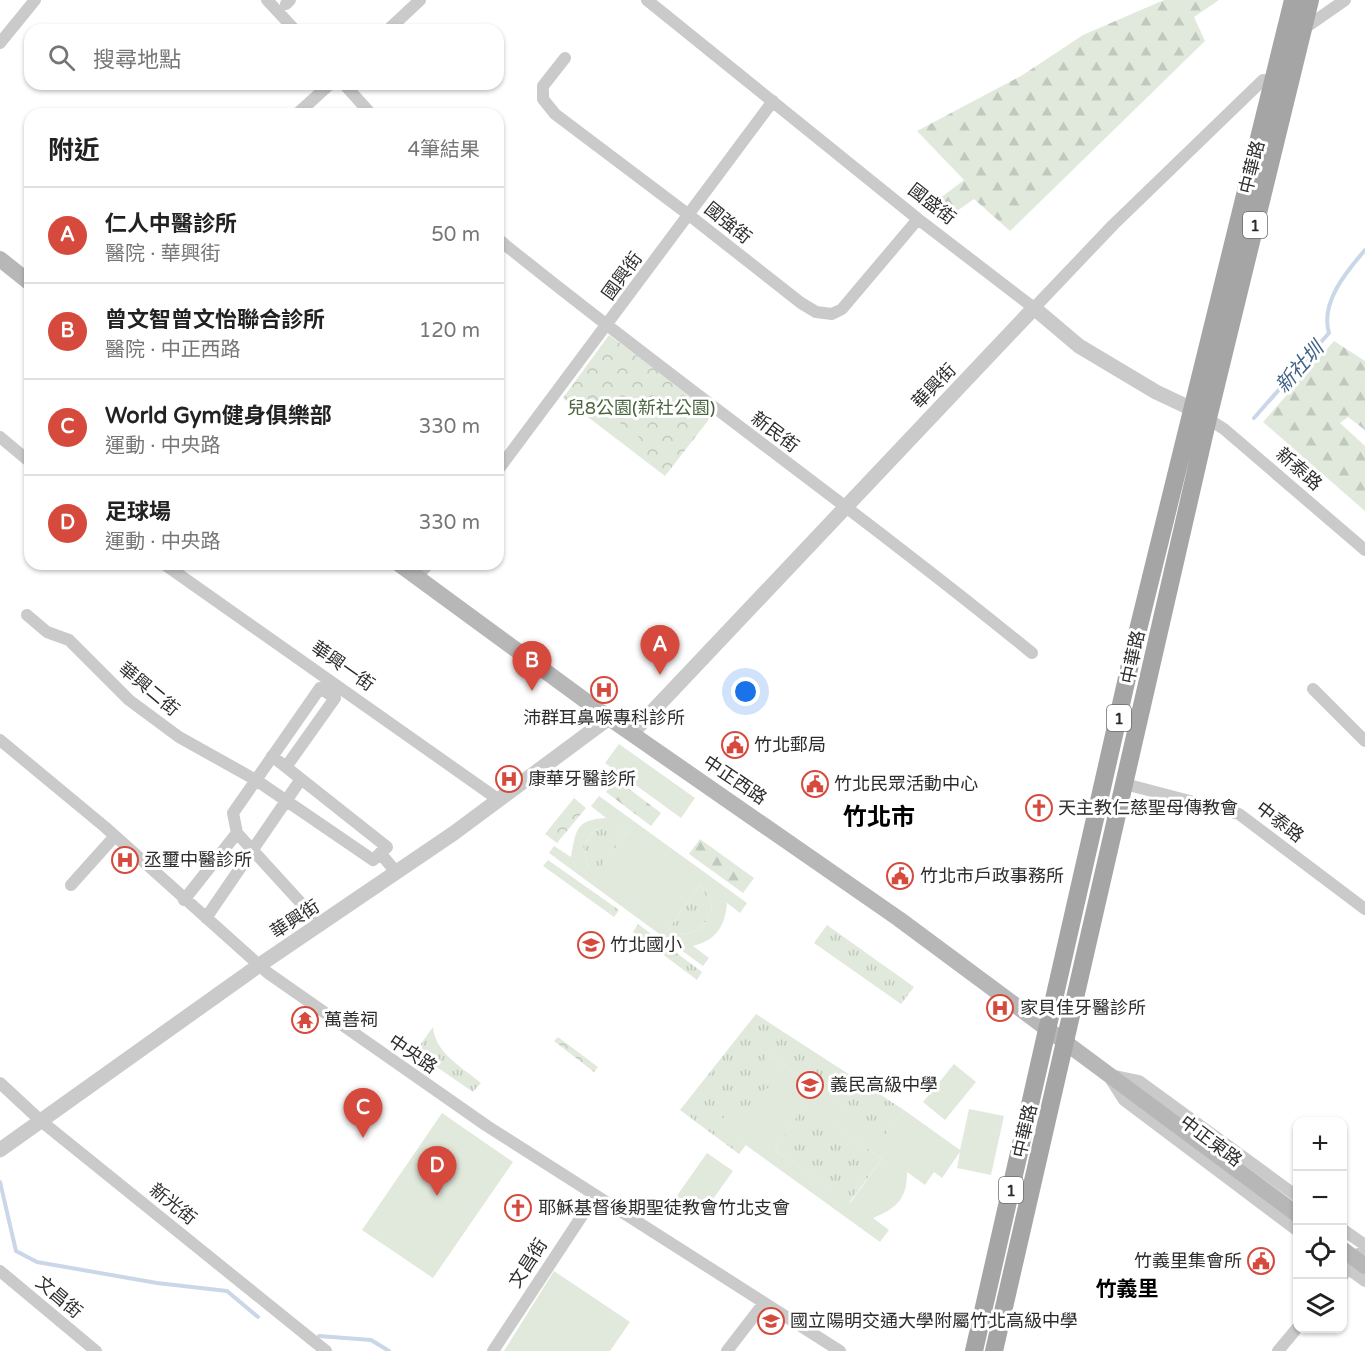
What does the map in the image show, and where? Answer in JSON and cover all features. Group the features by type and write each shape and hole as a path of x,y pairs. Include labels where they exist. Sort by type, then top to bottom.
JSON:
{"main road":[{"name":"中華路","path":"974,1351 1056,1034 1125,784 1294,30 1293,0"},
{"name":"中華路","path":"994,1351 1137,634 1274,82 1294,30 1310,0"},
{"path":"0,259 24,278"},
{"name":"中正西路","path":"422,570 609,718 781,836 1056,1034"},
{"name":"中正東路","path":"1056,1034 1108,1075"},
{"path":"1108,1075 1293,1211"}],"street":[{"path":"0,43 35,0"},
{"path":"267,0 289,24"},
{"path":"394,24 420,0"},
{"name":"國盛街","path":"647,0 1079,346 1156,392 1208,418"},
{"path":"1294,30 1345,0"},
{"name":"國強街","path":"565,58 543,86 543,99 555,114 801,303 816,312 832,314 842,309 918,219"},
{"name":"華興街","path":"632,733 1122,217 1263,80 1274,82"},
{"path":"304,108 323,90"},
{"path":"349,90 366,108"},
{"name":"國興街","path":"504,462 607,327 773,101"},
{"name":"新民街","path":"504,244 607,327 939,577 1032,653"},
{"name":"新泰路","path":"1208,418 1365,550"},
{"path":"0,437 24,457"},
{"name":"華興一街","path":"173,570 499,800"},
{"name":"華興二街","path":"27,615 47,632 69,640 129,700 179,737 256,780 373,860 380,853"},
{"path":"286,767 335,698 320,687 233,813 237,833 321,925"},
{"path":"1312,689 1365,741"},
{"name":"華興街","path":"0,1150 258,966 397,873 609,718"},
{"name":"中央路","path":"0,740 115,836 258,966 381,1054 595,1197 840,1351"},
{"path":"272,756 387,847 380,853 397,873"},
{"path":"206,918 250,849 301,778"},
{"name":"中泰路","path":"1125,784 1239,814 1365,909"},
{"path":"184,900 237,833"},
{"path":"71,885 115,836"},
{"name":"中正東路","path":"1108,1075 1139,1081 1293,1193"},
{"name":"中正東路","path":"1108,1075 1124,1100 1293,1227"},
{"name":"新光街","path":"0,1083 41,1120 326,1351"},
{"name":"文昌街","path":"493,1351 595,1197"},
{"path":"1347,1240 1365,1281"},
{"name":"文昌街","path":"0,1271 96,1351"},
{"path":"727,1351 764,1303"},
{"path":"1278,1351 1293,1333"}],"green space":[{"path":"1164,0 1219,0 1194,17 1205,41 1010,231 974,199 954,213 939,199 964,180 917,131 1021,76 1083,35"},
{"name":"兒8公園(新社公園)","path":"609,335 714,413 665,476 563,398"},
{"path":"1334,341 1365,361 1365,430 1348,417 1340,423 1365,446 1365,511 1263,422"},
{"path":"611,416 639,437 640,443 631,447 602,426 601,419"},
{"path":"619,744 695,798 681,818 605,763"},
{"path":"616,779 661,813 651,826 606,792"},
{"path":"599,796 747,903 740,913 727,903 724,919 718,931 708,940 693,946 709,958 703,966 549,853 554,846 571,857 574,839 579,828 589,821 606,818 591,806","holes":["603,827 616,827 627,833 596,873 588,868 583,846 595,830","700,885 712,900 710,915 698,929 678,935 669,928"]},
{"path":"574,798 586,808 557,843 545,834"},
{"path":"603,827 617,827 627,833 596,874 588,868 583,846 595,830"},
{"path":"700,839 754,878 743,893 689,854"},
{"path":"548,860 619,910 614,917 543,866"},
{"path":"700,885 712,900 710,915 698,929 678,935 669,928"},
{"path":"638,924 702,972 697,980 633,932"},
{"path":"827,925 914,987 901,1004 814,943"},
{"path":"756,1014 904,1110 884,1137 768,1054 781,1083 749,1129 719,1124 746,1145 739,1154 680,1110"},
{"path":"433,1027 444,1052 481,1083 473,1092 415,1052"},
{"path":"558,1037 598,1067 594,1072 554,1041"},
{"path":"768,1054 884,1136 904,1110 960,1150 969,1109 1004,1116 991,1175 957,1168 960,1152 942,1178 934,1172 925,1185 907,1172 903,1196 894,1206 873,1218 889,1230 880,1242 718,1125 728,1112 748,1128 748,1112 754,1099 766,1089 781,1083 759,1067","holes":["805,1104 882,1159 850,1203 775,1150"]},
{"path":"954,1064 976,1082 945,1120 923,1102"},
{"path":"805,1103 882,1159 849,1203 775,1150"},
{"path":"442,1113 513,1162 433,1278 362,1230"},
{"path":"707,1153 733,1171 701,1216 676,1197"},
{"path":"554,1271 630,1322 610,1351 504,1351"}],"waterway":[{"name":"新社圳","path":"1254,418 1329,333 1327,322 1331,299 1336,288 1365,250"},
{"path":"0,1182 16,1251 37,1262 157,1283 227,1291 258,1317"},
{"path":"319,1336 371,1340 389,1351"}],"place":[{"name":"仁人中醫診所","path":"660,675"},
{"name":"沛群耳鼻喉專科診所","path":"604,690"},
{"name":"曾文智曾文怡聯合診所","path":"532,691"},
{"name":"竹北郵局","path":"735,745"},
{"name":"康華牙醫診所","path":"509,779"},
{"name":"竹北民眾活動中心","path":"815,784"},
{"name":"天主教仁慈聖母傳教會","path":"1039,808"},
{"name":"丞璽中醫診所","path":"125,860"},
{"name":"竹北市戶政事務所","path":"900,876"},
{"name":"竹北國小","path":"591,945"},
{"name":"家貝佳牙醫診所","path":"1000,1008"},
{"name":"萬善祠","path":"305,1020"},
{"name":"義民高級中學","path":"810,1085"},
{"name":"World Gym健身俱樂部","path":"363,1138"},
{"name":"足球場","path":"437,1196"},
{"name":"耶穌基督後期聖徒教會竹北支會","path":"518,1208"},
{"name":"竹義里集會所","path":"1261,1261"},
{"name":"國立陽明交通大學附屬竹北高級中學","path":"771,1321"}],"district":[{"name":"竹北市","path":"879,817"},
{"name":"竹義里","path":"1127,1289"}]}
